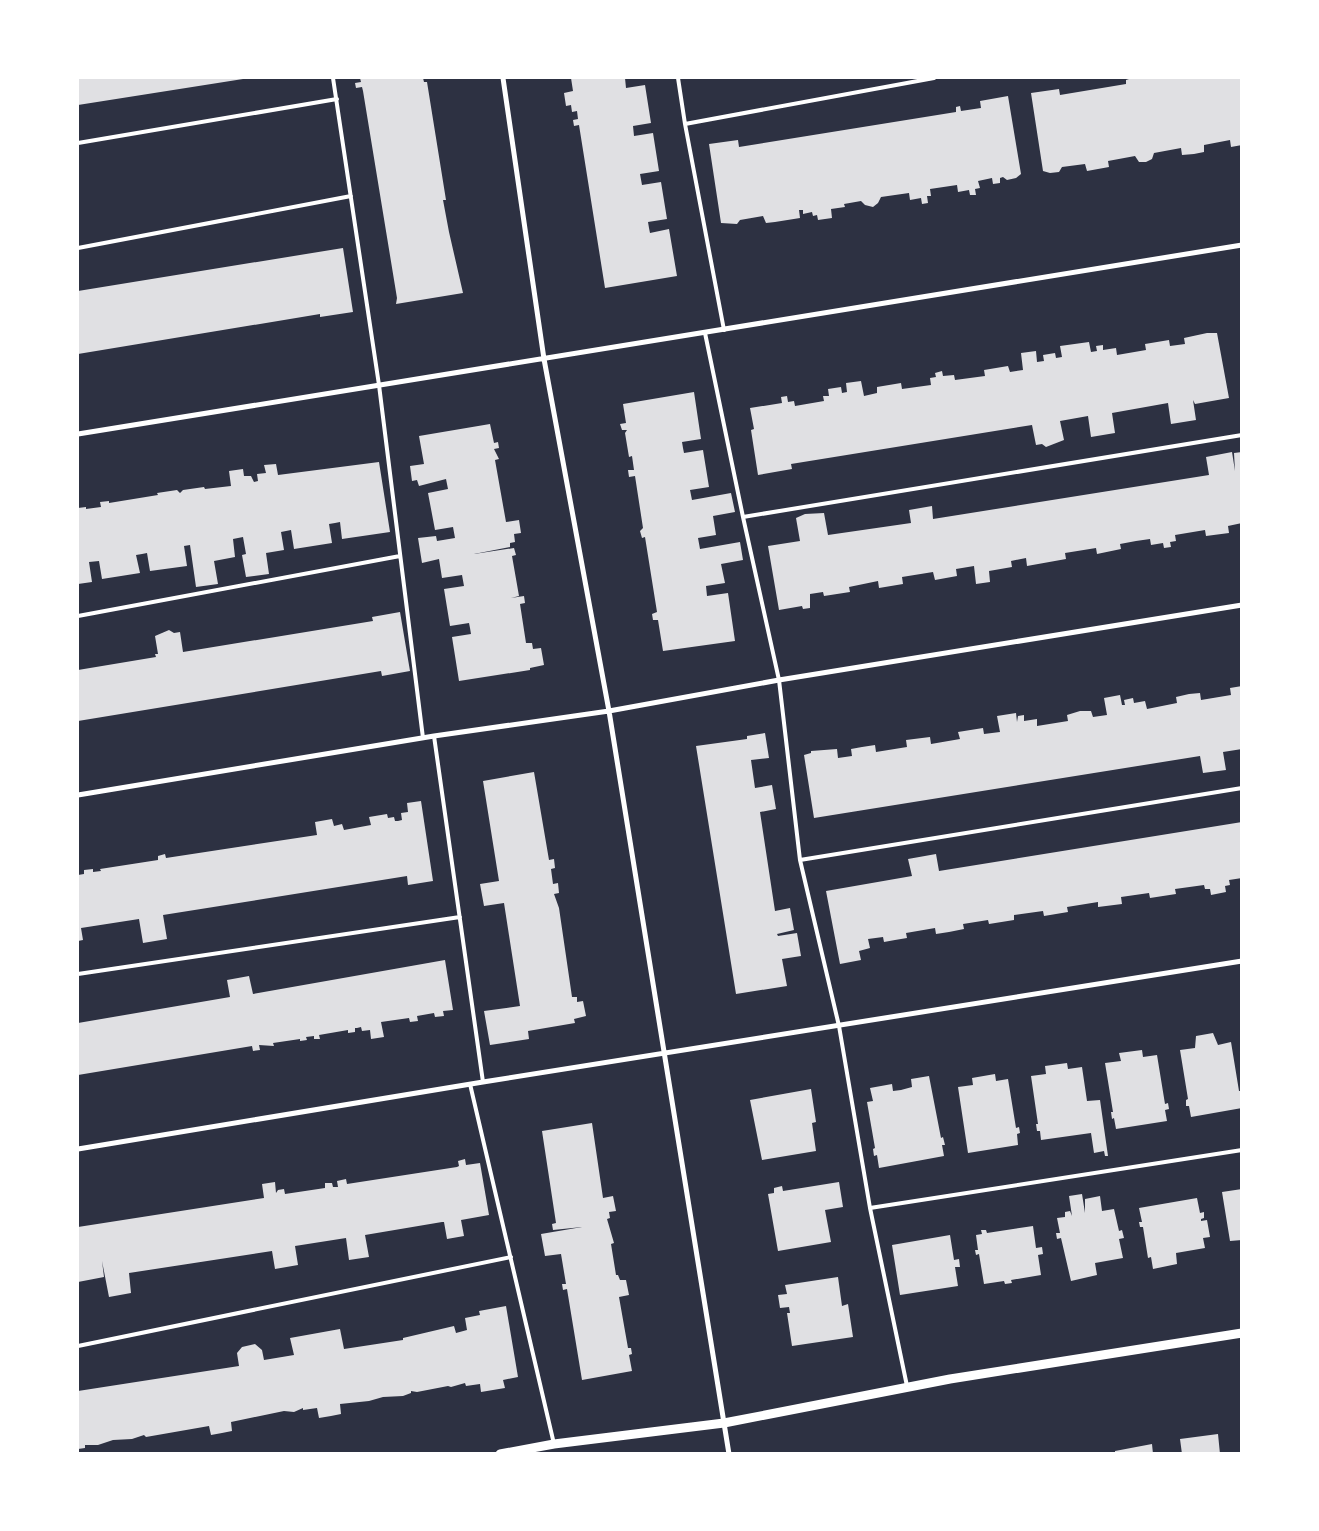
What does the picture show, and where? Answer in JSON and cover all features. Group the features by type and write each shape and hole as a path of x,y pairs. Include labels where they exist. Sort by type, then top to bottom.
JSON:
{"street":[{"path":"503,78 544,359 609,710 729,1454"},
{"path":"78,434 1242,245"},
{"path":"78,795 1242,606"},
{"path":"78,1149 470,1084 1242,961"},
{"path":"500,1454 554,1444 724,1423 907,1386 1242,1333"}],"lane":[{"path":"334,78 379,384 423,738"},
{"path":"678,78 724,330"},
{"path":"685,124 934,78"},
{"path":"78,143 337,99"},
{"path":"78,248 351,196"},
{"path":"705,333 779,680 800,860 840,1026 870,1208 907,1386"},
{"path":"743,518 1242,435"},
{"path":"78,616 400,556"},
{"path":"434,736 483,1082"},
{"path":"800,860 1242,788"},
{"path":"78,974 460,917"},
{"path":"470,1084 554,1444"},
{"path":"870,1208 1242,1150"},
{"path":"78,1346 511,1257"}],"building":[{"path":"78,78 242,78 243,79 78,105"},
{"path":"360,78 423,78 424,82 427,82 446,200 443,200 463,293 396,304 397,298 363,91 362,87 356,88 355,83 361,82"},
{"path":"571,78 625,78 626,88 645,85 651,123 633,126 634,136 653,133 659,171 640,174 642,185 661,182 667,219 648,222 649,228 650,233 669,229 677,276 605,288 579,125 574,126 573,120 578,119 577,111 572,112 571,105 566,106 564,93 573,91"},
{"path":"1132,78 1242,78 1242,145 1231,147 1230,140 1204,145 1204,152 1194,154 1182,155 1181,148 1154,153 1152,159 1146,162 1139,162 1135,156 1108,161 1109,167 1087,171 1085,164 1062,167 1059,172 1050,173 1043,171 1031,93 1059,89 1060,95 1126,84 1126,80"},
{"path":"1008,96 1021,174 1016,178 1007,180 1003,177 1000,178 1000,183 993,184 992,178 978,181 980,188 975,189 976,195 970,195 969,190 958,192 957,185 930,189 931,196 927,196 928,203 922,204 921,198 910,200 909,193 881,197 873,207 865,205 861,201 844,204 845,207 831,209 832,218 818,220 817,215 813,216 812,212 803,214 803,210 799,210 800,218 766,223 763,216 740,220 737,224 721,223 709,144 738,140 739,147 956,112 956,107 960,106 961,111 981,108 980,101"},
{"path":"343,248 353,312 320,317 320,314 78,354 78,291"},
{"path":"1217,333 1229,398 1195,404 1193,400 1196,420 1171,424 1168,403 1112,413 1115,433 1091,437 1088,416 1060,421 1064,440 1046,447 1042,444 1036,445 1032,425 791,464 792,469 758,475 751,430 754,429 750,408 782,403 781,397 787,396 788,402 794,401 795,406 824,401 823,396 829,396 828,389 841,387 842,393 847,392 846,383 861,381 864,396 877,393 877,387 901,383 902,389 931,385 930,378 936,377 935,373 942,371 943,376 954,375 955,380 985,376 984,370 1008,366 1010,372 1023,370 1021,353 1036,351 1037,362 1044,361 1043,355 1055,353 1056,358 1062,357 1060,346 1089,342 1091,352 1097,351 1096,346 1103,345 1103,350 1116,348 1117,355 1146,350 1145,344 1169,340 1170,346 1185,344 1184,338"},
{"path":"694,392 701,439 682,442 684,453 703,450 709,487 690,490 692,500 731,493 735,512 713,516 716,535 698,538 700,549 740,542 743,560 721,564 725,583 706,586 707,596 728,593 735,641 663,651 658,620 653,620 652,614 657,612 645,537 642,538 640,531 643,528 635,476 629,477 628,470 634,470 632,456 629,457 625,433 627,430 622,430 620,424 626,423 623,404"},
{"path":"490,424 494,443 498,442 499,448 494,449 499,459 495,460 506,522 519,520 521,533 514,534 515,542 510,543 510,547 474,554 514,548 516,555 512,556 519,596 511,598 524,596 525,603 520,604 526,643 532,643 533,649 541,648 544,665 530,668 530,670 459,681 452,637 471,634 469,623 450,626 444,589 464,586 462,575 442,578 439,559 422,563 418,538 436,536 437,541 455,538 453,527 435,530 428,493 448,489 446,479 419,486 417,480 412,481 410,466 424,464 419,436"},
{"path":"1232,452 1235,471 1234,453 1242,452 1242,523 1228,526 1229,533 1206,536 1205,530 1175,535 1176,541 1170,542 1171,547 1164,548 1163,543 1151,545 1150,539 1136,541 1120,544 1121,549 1097,554 1096,548 1065,553 1066,559 1027,566 1026,558 1011,561 1012,567 989,571 990,582 976,584 974,566 956,569 957,576 935,580 933,572 902,577 903,584 879,588 878,581 849,587 850,592 824,596 823,592 810,594 810,608 803,609 802,606 779,610 768,546 800,541 796,518 805,514 824,513 828,535 911,523 909,510 932,506 933,519 1209,475 1206,457"},
{"path":"379,462 390,532 342,539 340,522 329,524 332,543 294,549 291,530 281,532 284,550 266,553 269,574 246,577 242,555 246,554 243,537 233,539 235,557 214,561 218,584 196,587 190,545 184,546 187,566 150,571 147,553 136,555 140,573 102,579 99,561 89,562 92,582 78,584 78,508 101,507 100,502 109,501 109,503 177,490 180,493 183,490 204,487 205,489 231,486 229,471 243,469 244,476 251,476 254,482 258,481 257,474 266,473 264,465 276,464 278,475"},
{"path":"400,612 410,671 382,676 381,671 78,721 78,670 156,657 155,654 158,654 155,636 169,630 174,633 180,632 183,652 373,621 372,617"},
{"path":"1242,686 1242,749 1223,752 1226,770 1203,773 1200,756 814,818 804,755 811,753 811,751 837,749 838,758 852,756 851,749 862,747 875,745 876,752 907,747 906,740 930,737 931,744 960,739 958,732 983,728 984,734 1000,732 997,716 1016,713 1017,722 1018,716 1024,715 1024,721 1037,719 1037,726 1068,721 1067,715 1080,711 1091,711 1093,717 1107,715 1104,698 1120,695 1122,705 1125,705 1124,700 1133,698 1134,703 1145,701 1147,709 1177,703 1176,697 1189,694 1200,693 1201,700 1231,695 1230,688"},
{"path":"765,733 769,758 751,760 755,788 772,785 776,809 760,812 775,911 790,908 794,930 777,934 778,936 797,933 801,956 782,959 787,986 736,994 696,746 747,739 747,736"},
{"path":"534,772 549,860 554,859 555,868 551,869 553,884 558,883 559,893 554,894 559,908 572,997 577,997 577,1002 583,1001 586,1016 574,1019 575,1023 528,1031 529,1039 490,1045 484,1011 520,1006 504,903 484,906 480,884 499,881 483,781"},
{"path":"421,801 433,881 408,885 407,876 163,915 167,939 143,943 139,919 81,928 83,940 78,941 78,875 84,874 84,870 93,869 93,872 101,871 100,869 158,860 158,856 165,854 166,858 317,835 315,822 332,819 334,826 342,824 344,830 371,825 369,817 387,814 388,818 394,817 395,821 398,821 402,820 401,813 408,812 407,803"},
{"path":"1242,822 1242,878 1229,880 1230,885 1225,886 1226,892 1211,895 1210,889 1205,889 1204,885 1175,889 1176,894 1150,898 1149,893 1121,897 1122,904 1098,907 1098,902 1067,907 1068,912 1044,916 1043,911 1014,915 1014,920 989,924 988,920 963,924 964,929 949,932 936,934 935,928 906,933 907,938 884,942 883,937 868,939 870,948 859,951 861,960 840,964 826,891 912,876 908,859 936,854 939,871"},
{"path":"445,960 453,1010 443,1011 444,1016 435,1017 434,1013 417,1016 418,1021 410,1022 409,1018 381,1022 384,1037 371,1039 370,1030 362,1031 361,1027 355,1028 355,1032 348,1033 348,1030 319,1035 320,1039 314,1039 314,1036 306,1037 307,1040 300,1041 300,1039 273,1043 274,1046 259,1045 260,1050 253,1051 252,1046 78,1075 78,1023 230,997 227,980 249,976 253,994"},
{"path":"1213,1033 1218,1045 1231,1042 1239,1091 1242,1091 1240,1097 1242,1108 1191,1117 1189,1106 1186,1106 1186,1100 1188,1099 1180,1050 1195,1048 1196,1036"},
{"path":"1142,1050 1143,1057 1157,1055 1165,1104 1168,1103 1169,1109 1165,1110 1167,1121 1116,1129 1114,1118 1112,1119 1111,1112 1113,1112 1105,1063 1121,1061 1119,1053"},
{"path":"1067,1063 1068,1069 1082,1067 1087,1101 1100,1100 1108,1156 1105,1156 1104,1151 1094,1153 1091,1133 1041,1140 1040,1131 1037,1131 1036,1124 1038,1124 1031,1076 1046,1074 1045,1066"},
{"path":"995,1074 996,1081 1008,1079 1016,1128 1019,1127 1020,1133 1017,1134 1018,1145 968,1153 958,1087 973,1085 972,1078"},
{"path":"929,1076 941,1138 943,1137 945,1145 942,1145 944,1156 879,1168 877,1155 874,1156 873,1149 875,1148 867,1102 873,1101 870,1088 892,1084 893,1091 901,1090 912,1087 911,1079"},
{"path":"811,1089 816,1122 812,1123 816,1151 762,1160 750,1100"},
{"path":"592,1123 603,1198 613,1196 616,1211 609,1212 610,1218 607,1219 614,1243 611,1244 616,1275 618,1275 620,1280 626,1280 629,1295 619,1297 628,1348 631,1348 632,1354 629,1355 632,1371 582,1380 567,1289 563,1290 562,1284 566,1284 561,1254 545,1256 541,1234 582,1227 553,1230 552,1224 556,1223 542,1131"},
{"path":"465,1159 466,1165 480,1163 489,1215 461,1220 464,1236 447,1239 444,1222 442,1222 365,1235 369,1257 349,1260 346,1238 295,1246 298,1265 275,1269 272,1251 129,1273 131,1293 109,1297 102,1261 104,1277 78,1282 78,1227 264,1198 262,1184 275,1182 276,1193 278,1190 284,1189 285,1194 325,1188 325,1183 332,1183 333,1187 338,1187 337,1181 346,1179 347,1184 457,1167 459,1166 458,1161"},
{"path":"839,1182 843,1207 825,1210 831,1242 778,1251 768,1194 774,1193 774,1188 782,1186 783,1191"},
{"path":"1242,1189 1242,1240 1230,1241 1222,1192"},
{"path":"1082,1194 1085,1213 1085,1199 1100,1196 1102,1211 1114,1209 1119,1231 1122,1230 1124,1238 1119,1239 1123,1258 1095,1263 1097,1275 1071,1281 1061,1238 1057,1239 1056,1233 1060,1233 1057,1218 1065,1217 1065,1212 1070,1211 1072,1216 1069,1196"},
{"path":"1197,1198 1200,1213 1204,1212 1204,1218 1201,1221 1207,1220 1210,1237 1203,1238 1205,1248 1176,1253 1177,1264 1153,1269 1151,1257 1148,1258 1143,1227 1140,1227 1139,1222 1142,1222 1139,1208"},
{"path":"1033,1226 1036,1248 1042,1247 1043,1254 1038,1255 1041,1275 1011,1280 1012,1283 1005,1284 1004,1281 984,1284 979,1254 976,1255 975,1250 978,1250 976,1235 982,1234 981,1230 986,1230 987,1233"},
{"path":"950,1235 954,1260 959,1259 960,1267 955,1267 958,1286 900,1295 892,1245"},
{"path":"838,1277 842,1306 848,1304 853,1337 792,1346 787,1313 790,1313 789,1307 780,1308 778,1295 787,1294 785,1285"},
{"path":"506,1306 518,1377 503,1380 505,1388 481,1392 480,1384 466,1386 465,1383 451,1387 417,1392 411,1391 411,1393 403,1396 383,1397 369,1401 340,1404 341,1414 331,1416 319,1418 317,1408 303,1410 303,1408 294,1412 284,1411 231,1422 232,1431 222,1433 211,1435 209,1426 146,1437 144,1435 132,1439 113,1440 98,1445 85,1445 85,1448 78,1449 78,1391 239,1366 237,1353 242,1347 255,1344 262,1350 264,1360 294,1355 290,1338 340,1329 344,1349 403,1340 403,1338 454,1326 456,1333 467,1330 465,1318 480,1315 479,1311"},
{"path":"1218,1434 1220,1454 1182,1454 1180,1439"},
{"path":"1152,1444 1153,1454 1115,1454 1115,1451"}]}
